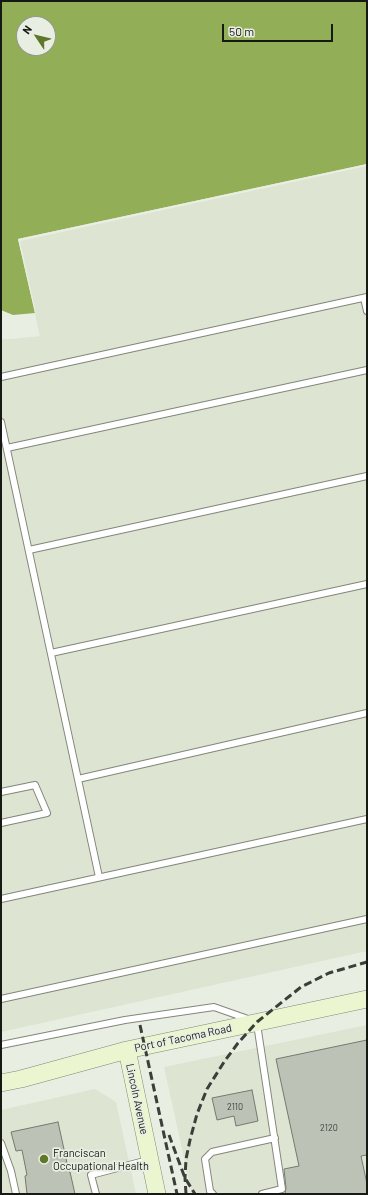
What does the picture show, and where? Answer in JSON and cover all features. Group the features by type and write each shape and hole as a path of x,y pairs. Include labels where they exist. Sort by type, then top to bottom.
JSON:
{"main road":[{"name":"Port of Tacoma Road","path":"1,1083 127,1050 367,999"},
{"name":"Lincoln Avenue","path":"127,1050 157,1194"}],"lane":[{"path":"1,377 366,297 367,311"},
{"path":"7,448 367,370"},
{"path":"1,422 99,878"},
{"path":"29,550 367,476"},
{"path":"51,653 367,584"},
{"path":"78,779 367,713"},
{"path":"1,792 35,785 47,813 1,823"},
{"path":"1,899 367,819"},
{"path":"1,999 367,919"},
{"path":"1,1045 125,1020 214,1007 257,1022 282,1189 262,1194"},
{"path":"213,1194 210,1191 205,1158 212,1152 275,1138"},
{"path":"1,1143 11,1170 16,1194"},
{"path":"96,1194 91,1176 150,1160"}],"shaded area":[{"path":"1,1 367,1 367,164 18,239 35,313 13,315 1,310"},
{"path":"367,164 367,951 1,1032 1,339 40,336 18,239"},
{"path":"367,1025 367,1194 192,1194 164,1067"},
{"path":"95,1089 116,1102 136,1194 1,1194 1,1110"}],"pier":[{"path":"367,164 367,166 20,241 35,313 18,239"}],"building":[{"path":"367,1040 367,1155 361,1156 367,1184 367,1194 285,1194 286,1188 284,1169 299,1166 276,1059"},
{"path":"252,1090 258,1121 236,1126 234,1116 217,1120 212,1098"},
{"name":"Franciscan Occupational Health","path":"58,1122 75,1194 27,1194 25,1176 27,1175 22,1150 16,1151 11,1132"}],"railway":[{"path":"186,1194 186,1159 197,1114 207,1089 238,1043 257,1022 301,987 329,973 367,962"},
{"path":"140,1025 177,1194"},
{"path":"169,1135 185,1178 195,1194"}],"place":[{"name":"Franciscan Occupational Health","path":"44,1159"}]}
